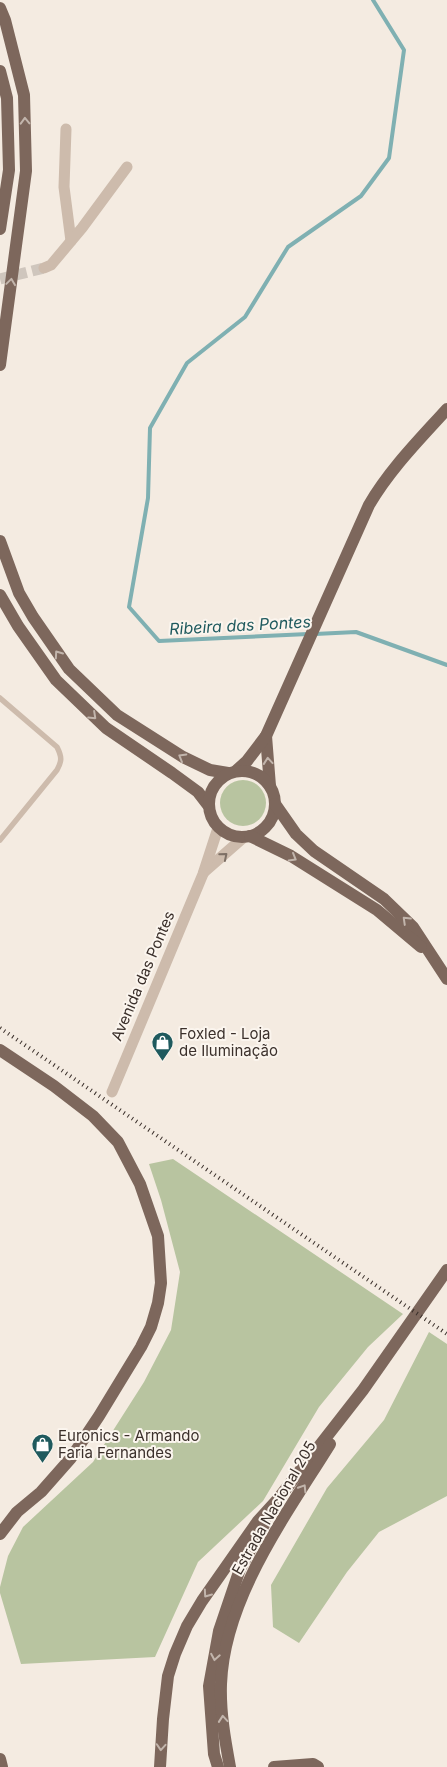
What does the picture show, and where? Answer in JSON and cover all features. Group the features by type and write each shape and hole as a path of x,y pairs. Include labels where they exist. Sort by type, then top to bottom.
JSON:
{"main road":[{"path":"0,8 5,20 24,95 26,171 0,365"},
{"path":"0,71 7,98 9,170 0,229"},
{"path":"208,805 209,795 213,786 219,779 248,761 266,736 369,505 381,484 447,409"},
{"path":"0,541 20,593 33,617 69,669 118,715 183,757 210,770 232,772 247,770 264,778 274,794 275,804 270,822 263,829 247,836 236,837 226,834 218,828 213,821 208,805 198,792 106,728 56,680 18,626 0,595"},
{"path":"266,736 270,786"},
{"path":"275,804 296,834 314,851 384,899 413,927 447,979"},
{"path":"247,836 291,856 377,910 435,959"},
{"path":"0,1050 54,1086 93,1116 118,1142 140,1184 158,1236 162,1283 151,1327 141,1348 71,1458 41,1492 17,1512 0,1534"},
{"name":"Estrada Nacional 205","path":"278,1499 363,1390 447,1270"},
{"name":"Estrada Nacional 205","path":"230,1767 225,1739 221,1683 234,1615 253,1572 363,1390"},
{"path":"160,1767 163,1712 168,1676 187,1626 202,1601 258,1521 278,1499"},
{"path":"218,1767 214,1754 209,1686 219,1631 240,1569 278,1499"},
{"path":"0,1518 17,1512"},
{"path":"0,1759 2,1767"},
{"path":"274,1767 313,1764 318,1767"}],"street":[{"path":"66,129 64,188 71,241"},
{"path":"44,268 51,265 71,241 127,167"},
{"name":"Avenida das Pontes","path":"112,1092 203,874 218,828"},
{"name":"Avenida das Pontes","path":"203,874 247,836"}],"lane":[{"path":"0,698 57,747 61,754 62,762 0,840"}],"green space":[{"path":"238,780 248,780 262,790 266,803 262,816 256,822 248,826 238,826 224,816 220,808 220,798 230,784"},
{"path":"173,1159 403,1314 368,1347 319,1407 263,1501 198,1562 155,1657 21,1664 0,1593 8,1556 23,1527 93,1462 144,1382 171,1330 180,1272 161,1200 149,1164"},
{"path":"429,1332 447,1344 447,1496 379,1532 347,1572 299,1643 273,1627 271,1585 327,1488 384,1420"}],"waterway":[{"name":"Ribeira das Pontes","path":"308,634 159,641 129,607 148,498 150,428 187,363 245,317 288,247 361,196 389,158 404,50 373,0"},
{"name":"Ribeira das Pontes","path":"315,634 356,632 447,665"}],"tunnel":[{"path":"0,279 44,268"}],"railway":[{"path":"0,1028 447,1334"}],"place":[{"name":"Foxled - Loja de Iluminação","path":"163,1062"},
{"name":"Euronics - Armando Faria Fernandes","path":"42,1464"}]}
